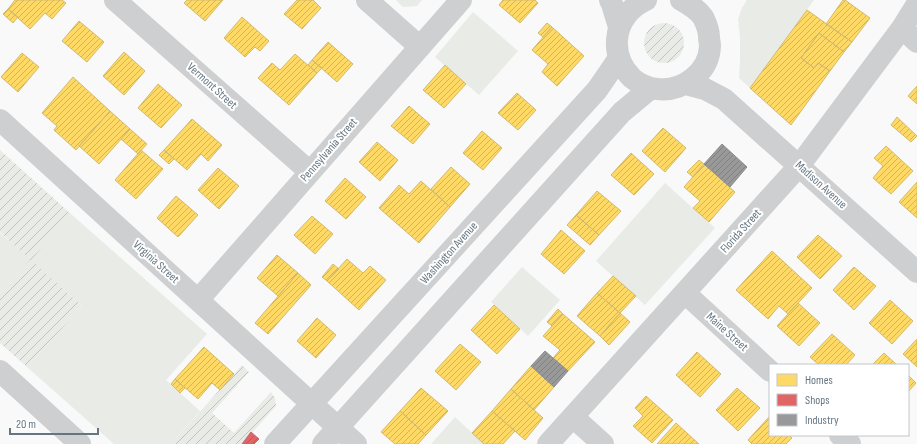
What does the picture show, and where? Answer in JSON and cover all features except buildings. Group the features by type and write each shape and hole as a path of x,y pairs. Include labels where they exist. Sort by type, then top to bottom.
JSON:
{"street":[{"name":"Vermont Street","path":"115,0 310,172"},
{"path":"367,0 420,47"},
{"name":"Pennsylvania Street","path":"198,300 461,0"},
{"path":"610,0 620,27"},
{"path":"644,0 634,7 626,16 620,27 617,37 618,58 626,71 637,82 651,88 663,90 686,84 698,74 706,62 710,47 706,9 693,7 681,0"},
{"name":"Florida Street","path":"548,444 799,166 909,35 917,4"},
{"name":"Washington Avenue","path":"275,444 597,90 618,58"},
{"name":"Madison Avenue","path":"706,62 714,82 724,99"},
{"name":"Madison Avenue","path":"686,84 704,89 724,99 917,272"},
{"path":"323,444 622,112 651,88"},
{"name":"Virginia Street","path":"0,120 356,444"},
{"name":"Maine Street","path":"685,293 769,370"},
{"path":"0,372 80,444"},
{"path":"573,417 603,444"},
{"path":"841,436 850,444"}],"shaded area":[{"path":"396,0 422,0 417,6 403,7"},
{"path":"747,0 814,0 750,88 739,78 740,38 738,19"},
{"path":"473,12 518,51 479,95 435,57"},
{"path":"668,23 675,26 681,32 684,43 683,51 675,60 668,63 660,63 653,60 645,51 644,39 647,32 656,24"},
{"path":"0,150 71,214 31,260 82,306 27,367 0,343 0,293 30,260 0,232"},
{"path":"665,183 715,228 645,305 596,261"},
{"path":"71,214 207,334 166,380 200,411 171,444 114,444 27,367 82,306 30,260 0,293 0,233 30,259"},
{"path":"522,267 560,300 528,336 491,302"},
{"path":"242,365 249,372 212,413 234,433 271,392 275,398 276,406 242,444 171,444"},
{"path":"455,417 484,444 431,444"}]}
